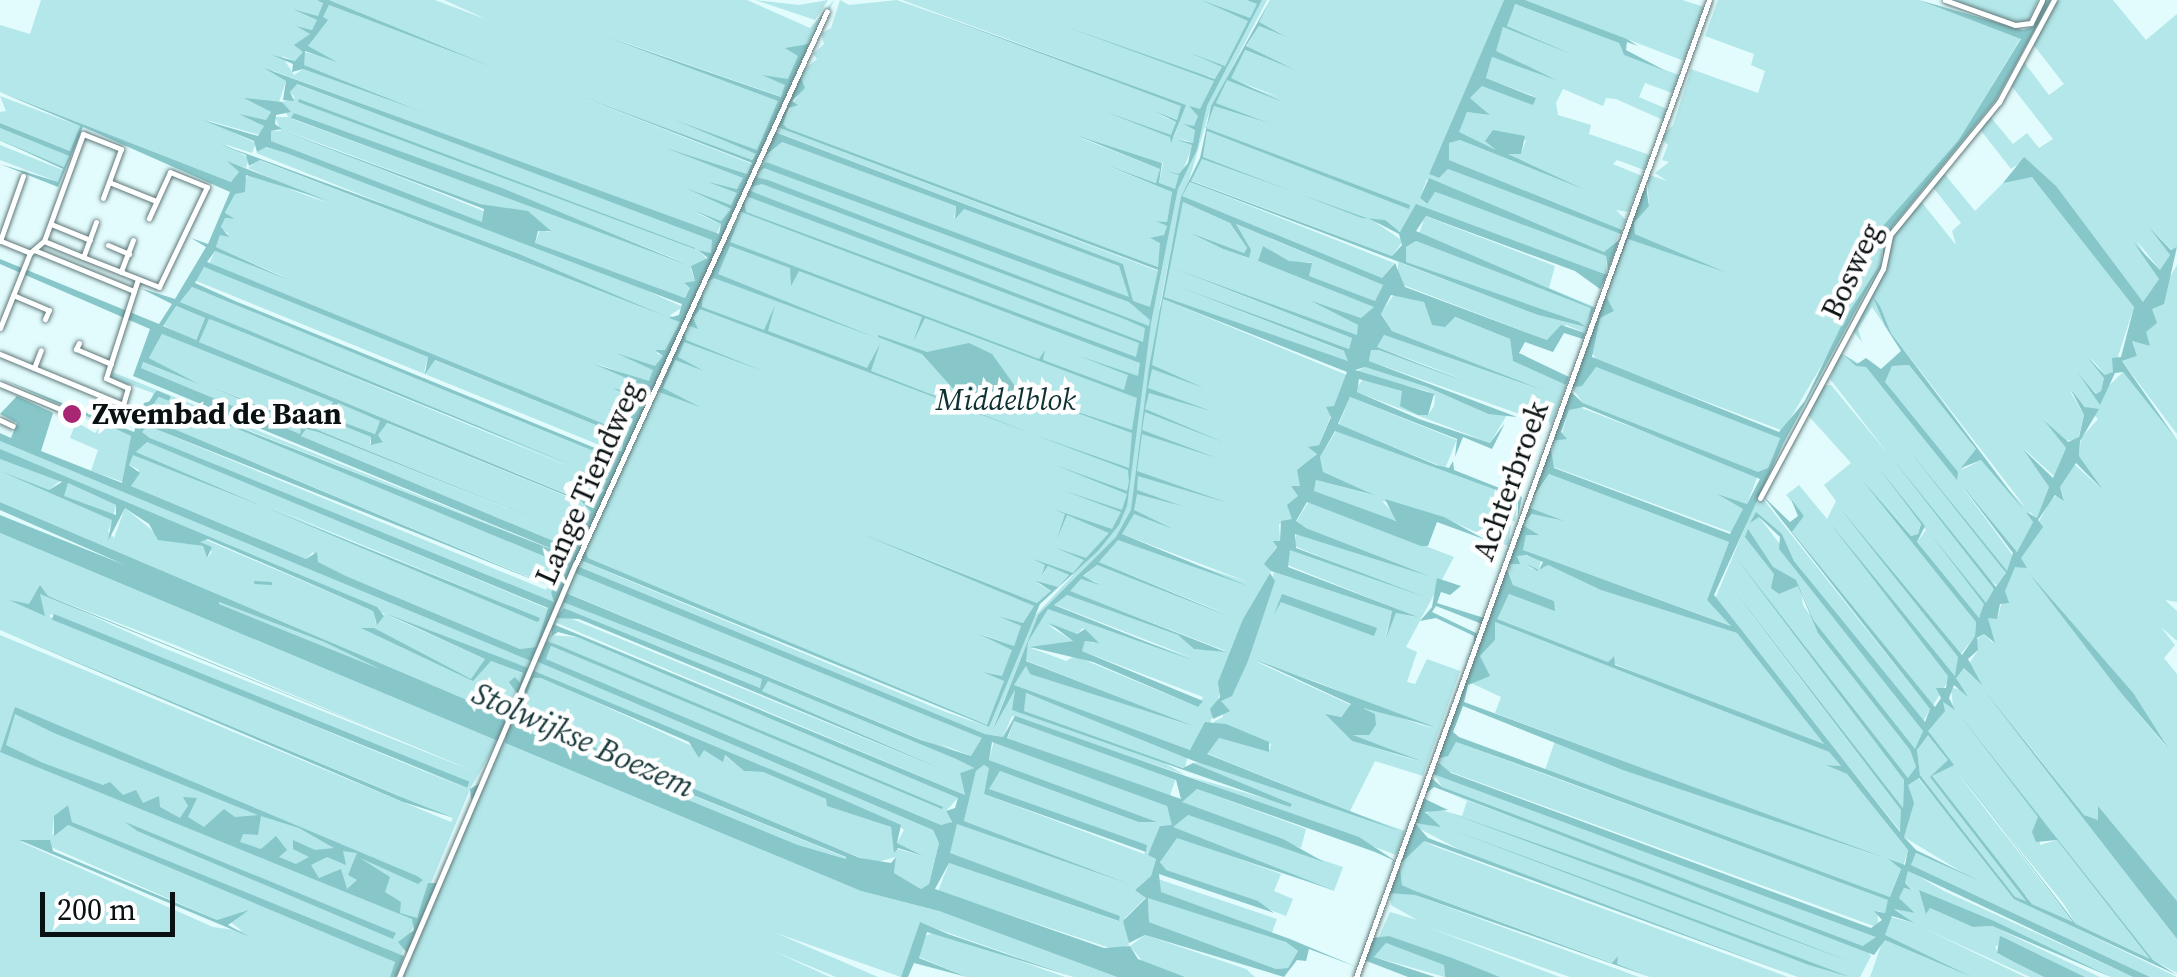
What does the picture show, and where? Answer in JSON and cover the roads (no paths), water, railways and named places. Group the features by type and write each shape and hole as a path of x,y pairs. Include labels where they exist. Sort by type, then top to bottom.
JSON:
{"street":[{"name":"Lange Tiendweg","path":"399,977 607,493 832,0"},
{"name":"Achterbroek","path":"1356,977 1709,0"},
{"path":"1945,0 2011,24 2035,25"},
{"path":"2035,25 2042,0"},
{"path":"2035,25 2054,0"},
{"name":"Bosweg","path":"1760,498 1883,269 1890,235 1999,102 2035,25"},
{"path":"0,328 32,252 44,241 84,134 122,149 103,198"},
{"path":"44,241 159,287 206,187 170,172 149,218"},
{"path":"23,176 0,240 134,291"},
{"path":"110,182 155,200"},
{"path":"82,257 96,222"},
{"path":"51,224 90,240"},
{"path":"121,272 133,240"},
{"path":"108,245 128,254"},
{"path":"109,370 138,279"},
{"path":"13,295 49,310 45,319"},
{"path":"0,354 122,405 128,388 109,370 76,350 79,343"},
{"path":"34,368 41,350"},
{"path":"0,384 60,410"},
{"path":"0,420 13,426"}],"waterway":[{"path":"147,408 157,393 167,397"},
{"path":"255,582 270,583"}],"place":[{"name":"Zwembad de Baan","path":"72,414"}],"park label":[{"name":"Middelblok","path":"1006,400"}],"water label":[{"name":"Stolwijkse Boezem","path":"583,740"}]}
